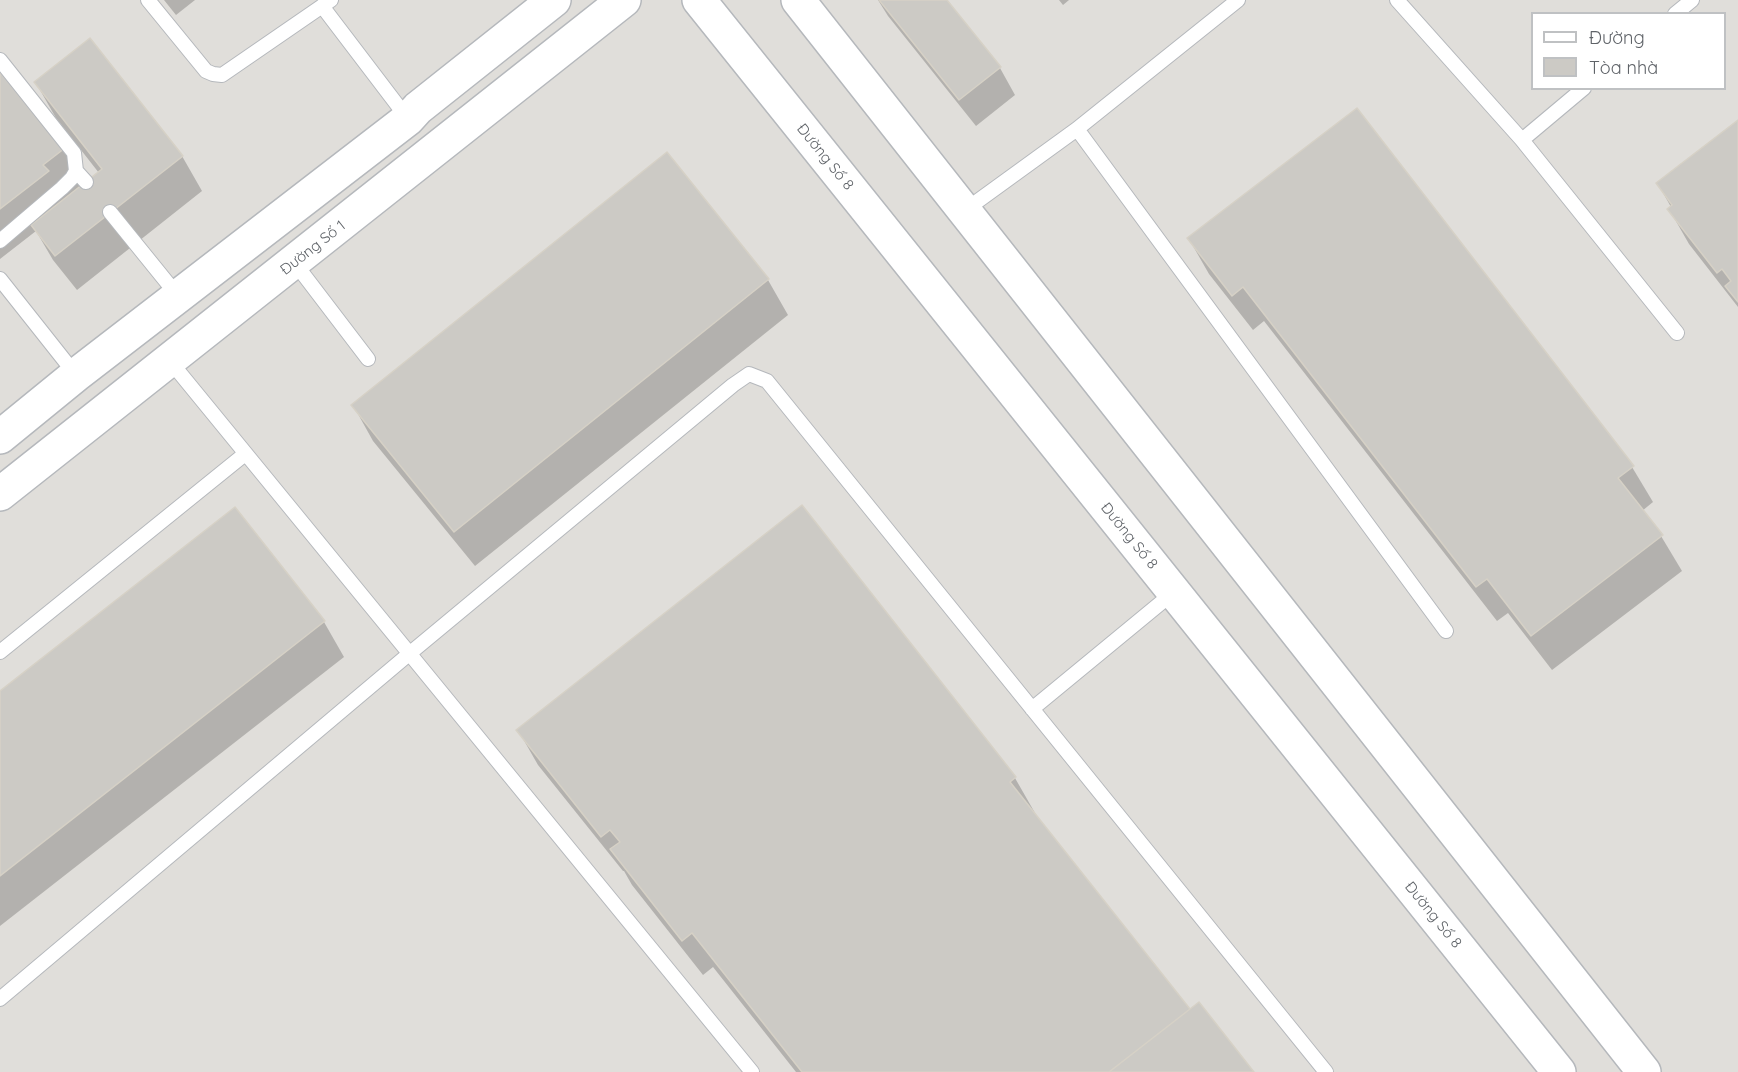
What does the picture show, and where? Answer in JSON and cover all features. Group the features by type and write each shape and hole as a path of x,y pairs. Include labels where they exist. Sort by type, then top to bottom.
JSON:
{"street":[{"path":"0,437 76,375 408,119 418,108 554,0"},
{"name":"Đường Số 1","path":"0,494 624,0"},
{"name":"Đường Số 8","path":"699,0 1559,1072"},
{"path":"798,0 1644,1072"}],"lane":[{"path":"148,0 206,71 222,75 326,3 408,119"},
{"path":"964,211 1077,129 1238,0"},
{"path":"1397,0 1522,140 1677,333"},
{"path":"1677,12 1692,0"},
{"path":"0,60 74,153 76,171 86,182"},
{"path":"1522,140 1582,90"},
{"path":"1077,129 1446,631"},
{"path":"0,241 62,188 76,171"},
{"path":"110,212 178,296"},
{"path":"294,262 368,359"},
{"path":"0,279 76,375"},
{"path":"170,361 752,1072"},
{"path":"0,999 409,654 749,374 767,381 1326,1072"},
{"path":"0,652 245,454"},
{"path":"1032,709 1174,591"}],"shaded area":[{"path":"0,0 1738,0 1738,1072 0,1072"}],"building":[{"path":"879,0 947,0 1001,67 959,100"},
{"path":"90,38 183,156 55,256 31,225 102,169 34,82"},
{"path":"0,66 65,148 43,165 49,171 0,209"},
{"path":"1357,108 1634,466 1618,478 1663,535 1531,636 1487,579 1476,587 1243,287 1232,296 1187,238"},
{"path":"1738,120 1738,302 1725,286 1731,281 1722,269 1717,273 1667,209 1672,205 1656,183"},
{"path":"667,152 769,279 454,532 351,405"},
{"path":"802,505 1016,777 1010,782 1190,1009 1109,1072 802,1072 692,933 682,941 610,849 620,842 610,830 601,837 516,730"},
{"path":"235,507 325,621 0,876 0,691"},
{"path":"1199,1002 1254,1072 1109,1072"}]}
